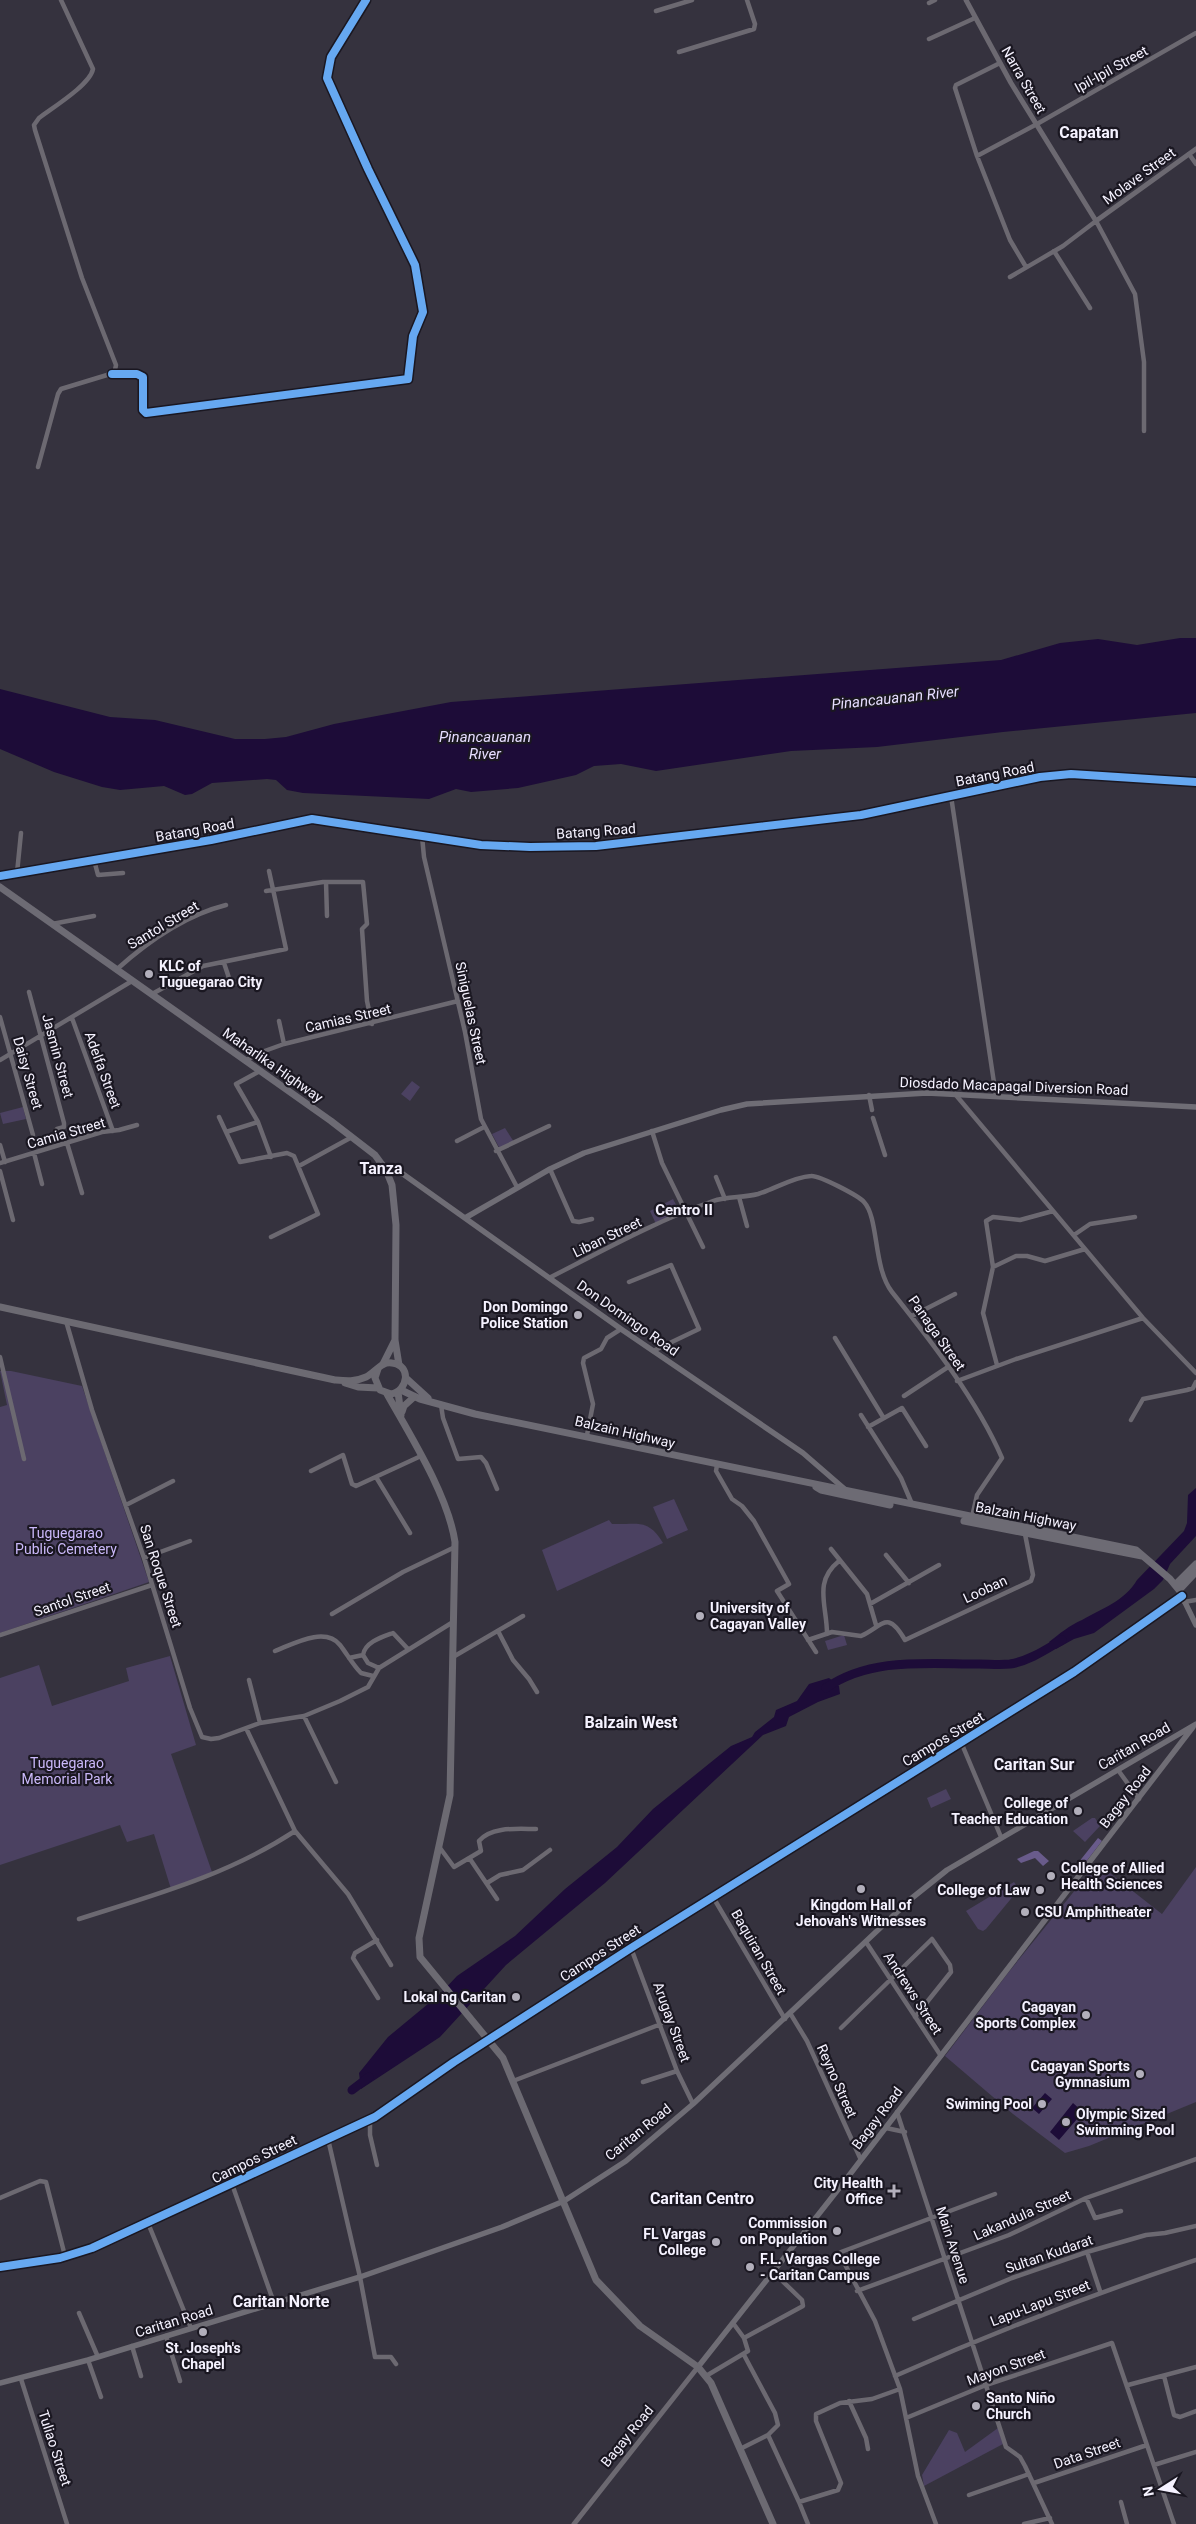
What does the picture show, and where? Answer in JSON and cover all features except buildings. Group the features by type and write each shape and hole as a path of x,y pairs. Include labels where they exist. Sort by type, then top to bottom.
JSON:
{"highway":[{"path":"0,1307 335,1380 358,1387 378,1388 387,1394 401,1415 449,1516 455,1547 452,1622 452,1771 448,1813 419,1947 420,1957 490,2039 503,2058 564,2201 590,2269 601,2287 640,2326 698,2367 706,2376 715,2391 773,2524"},
{"path":"335,1380 354,1381 366,1377 380,1366 390,1362 399,1365 406,1378 400,1391 401,1415"},
{"path":"378,1388 375,1378 380,1366"},
{"path":"387,1394 400,1391"},
{"path":"401,1415 404,1406 414,1397"}],"main road":[{"name":"Maharlika Highway","path":"0,887 245,1060 375,1155 386,1170 395,1200 395,1340 399,1365"},
{"name":"Diosdado Macapagal Diversion Road","path":"465,1218 517,1187 584,1153 747,1104 870,1095 955,1094 1196,1107"},
{"name":"Don Domingo Road","path":"386,1170 403,1174 621,1329 803,1453 848,1494"},
{"name":"Maharlika Highway","path":"380,1366 390,1355 395,1340"},
{"path":"406,1378 422,1395 433,1401"},
{"path":"400,1391 414,1397 433,1401"},
{"name":"Balzain Highway","path":"433,1401 472,1413 587,1435 1025,1534 1145,1557"},
{"name":"Balzain Highway","path":"848,1494 1136,1550 1178,1590"},
{"path":"1178,1590 1196,1564"},
{"path":"1178,1590 1196,1572"},
{"path":"1178,1590 1196,1625"},
{"name":"Caritan Road","path":"0,2383 88,2360 360,2277 511,2223 564,2201 626,2161 693,2104 912,1898 947,1870 1000,1837 1196,1724"},
{"name":"Bagay Road","path":"698,2367 886,2128 1196,1724"}],"street":[{"path":"61,0 94,69 86,82 39,118 34,125 82,278 115,360 116,365 112,374"},
{"path":"38,467 61,389 112,374 137,374 143,377 143,410 146,413 408,379 413,336 423,312 415,264 368,169 327,78 331,57 366,0"},
{"path":"656,11 692,0"},
{"path":"679,52 754,29 755,21 748,0"},
{"path":"929,4 935,0"},
{"name":"Narra Street","path":"966,0 1000,63 1096,221"},
{"path":"929,39 975,18"},
{"name":"Ipil-Ipil Street","path":"978,156 1196,33"},
{"path":"1000,63 955,87 978,156 1012,246 1026,268"},
{"name":"Molave Street","path":"1096,221 1196,149"},
{"path":"1189,154 1196,164"},
{"path":"1010,277 1054,251 1096,221 1135,294 1144,362 1144,430"},
{"path":"1054,251 1090,308"},
{"name":"Batang Road","path":"0,876 218,839 312,819 458,842 508,846 596,846 843,818 1040,777 1071,774 1196,782"},
{"path":"951,796 996,1096"},
{"path":"17,873 21,833"},
{"name":"Siniguelas Street","path":"422,836 424,857 458,1002 484,1126 517,1187"},
{"path":"94,860 98,875 123,874"},
{"path":"151,995 204,966 285,950 286,947 269,870"},
{"path":"266,891 326,882 360,881 364,884 367,924 362,929 367,1001 372,1024"},
{"path":"326,882 327,916"},
{"name":"Santol Street","path":"116,970 147,946 193,917 226,905"},
{"path":"52,924 94,916"},
{"path":"224,963 231,984 258,980"},
{"path":"0,1060 40,1034 72,1018 132,981"},
{"name":"Jasmin Street","path":"29,992 64,1126 57,1129"},
{"name":"Camias Street","path":"245,1060 258,1053 284,1044 458,1002"},
{"name":"Daisy Street","path":"0,1017 33,1135"},
{"name":"Adelfa Street","path":"72,1018 113,1131"},
{"path":"279,1021 284,1044"},
{"path":"260,1071 236,1084 258,1122 271,1157"},
{"path":"955,1094 1143,1318 1196,1373"},
{"path":"870,1095 872,1110"},
{"path":"219,1117 240,1162 292,1154 299,1166 318,1214 271,1237"},
{"path":"873,1118 885,1155"},
{"path":"226,1132 258,1122"},
{"name":"Camia Street","path":"2,1163 102,1132 137,1125"},
{"path":"457,1141 484,1126"},
{"path":"496,1151 548,1126"},
{"path":"652,1131 662,1163 703,1248"},
{"path":"299,1166 352,1137"},
{"path":"67,1143 82,1193"},
{"path":"0,1145 2,1163"},
{"path":"34,1153 42,1184"},
{"path":"550,1169 573,1220 578,1222 592,1219"},
{"path":"0,1171 13,1220"},
{"name":"Liban Street","path":"549,1278 617,1243 686,1212 725,1198 739,1198 760,1194 805,1177 818,1176"},
{"name":"Panaga Street","path":"818,1176 860,1198 866,1205 884,1279 948,1367 979,1415 1002,1458 977,1495 972,1518"},
{"path":"716,1178 725,1198"},
{"path":"739,1198 747,1226"},
{"path":"997,1365 983,1313 993,1267 985,1228 987,1219 998,1217 1014,1220 1054,1211"},
{"path":"1074,1235 1090,1224 1135,1217"},
{"path":"993,1267 1016,1256 1027,1256 1045,1261 1085,1249"},
{"path":"629,1282 671,1266 698,1329 653,1351"},
{"path":"912,1316 955,1294"},
{"path":"957,1381 997,1365 1143,1318"},
{"name":"San Roque Street","path":"66,1321 92,1410 126,1504 199,1733 202,1737 211,1739 260,1723 304,1716 368,1687 373,1682 373,1676 378,1668"},
{"path":"587,1435 593,1404 583,1363 584,1358 601,1349 606,1338 621,1329"},
{"path":"835,1338 883,1417"},
{"path":"0,1357 24,1459"},
{"path":"904,1396 948,1367"},
{"path":"1131,1420 1143,1399 1187,1390 1193,1388 1196,1382"},
{"path":"441,1404 443,1418 458,1459 481,1457 486,1463 497,1489"},
{"path":"868,1427 897,1408 903,1408 926,1446"},
{"path":"861,1415 901,1478 912,1505"},
{"path":"311,1471 343,1455 352,1484 356,1486 421,1456"},
{"path":"717,1464 716,1471 732,1498 742,1506 754,1521 789,1584 777,1591 816,1652"},
{"path":"376,1477 410,1533"},
{"path":"126,1504 173,1481"},
{"name":"Looban","path":"876,1625 891,1623 906,1640 1032,1580 1025,1534"},
{"path":"144,1558 190,1541"},
{"path":"332,1614 403,1572 455,1547"},
{"path":"808,1640 839,1632 857,1637 865,1634 876,1625 870,1604 862,1587 839,1561 831,1548"},
{"path":"886,1555 909,1583"},
{"path":"827,1634 823,1583 829,1571 839,1561"},
{"path":"870,1604 939,1565"},
{"name":"Santol Street","path":"0,1636 152,1584"},
{"path":"1178,1590 1196,1600"},
{"name":"Campos Street","path":"0,2267 65,2256 92,2248 370,2120 490,2039 631,1948 1074,1672 1178,1590"},
{"path":"452,1658 523,1616"},
{"path":"362,1655 368,1663 378,1668 452,1622"},
{"path":"498,1631 513,1660 537,1692"},
{"path":"362,1655 365,1648 370,1644 393,1633 408,1649"},
{"path":"276,1651 308,1639 324,1636 337,1641 361,1673 373,1676"},
{"path":"349,1658 362,1655"},
{"path":"249,1680 260,1723"},
{"path":"304,1716 336,1782"},
{"path":"246,1728 295,1831 340,1883 391,1965"},
{"path":"961,1742 1000,1837"},
{"path":"1118,1770 1139,1799"},
{"path":"440,1848 453,1867 482,1850 480,1840 492,1832 536,1829"},
{"path":"79,1919 169,1891 226,1870 260,1853 295,1831"},
{"path":"486,1883 500,1875 518,1872 550,1850"},
{"path":"470,1858 497,1899"},
{"name":"Baquiran Street","path":"713,1897 785,2018"},
{"path":"841,2028 932,1939 950,1965 951,1972 915,2017"},
{"path":"377,1940 355,1953 353,1958 378,1998"},
{"name":"Andrews Street","path":"866,1942 941,2056"},
{"name":"Arugay Street","path":"631,1948 677,2070 693,2104"},
{"name":"Reyno Street","path":"790,2013 807,2041 861,2160"},
{"path":"514,2081 661,2024"},
{"path":"643,2082 677,2070"},
{"name":"Main Avenue","path":"898,2112 1006,2447 1020,2457 1052,2524"},
{"path":"370,2120 370,2135 377,2165"},
{"path":"886,2128 904,2132"},
{"path":"328,2139 360,2277 375,2357 391,2357 396,2364"},
{"name":"Lakandula Street","path":"858,2291 1009,2235 1086,2198 1196,2158"},
{"path":"0,2198 40,2181 46,2182 65,2256"},
{"path":"232,2184 274,2303"},
{"path":"934,2524 918,2476 900,2389 875,2322 841,2258 841,2252 995,2194"},
{"path":"1086,2198 1095,2218 1121,2210"},
{"path":"148,2223 191,2328"},
{"name":"Sultan Kudarat","path":"914,2320 1025,2273 1087,2252 1146,2235 1196,2226"},
{"path":"1087,2252 1100,2291"},
{"name":"Lapu-Lapu Street","path":"895,2376 973,2341 1100,2291 1196,2260"},
{"path":"744,2338 803,2306 802,2300 773,2272"},
{"path":"79,2313 98,2357"},
{"path":"706,2376 748,2351 744,2338 733,2323"},
{"path":"166,2336 180,2381"},
{"name":"Mayon Street","path":"906,2418 986,2385 1108,2342 1114,2344 1128,2385"},
{"path":"132,2346 141,2376"},
{"path":"740,2449 768,2435 777,2428 777,2417 744,2355"},
{"path":"88,2360 101,2397"},
{"name":"Bagay Road","path":"574,2524 698,2367"},
{"path":"1174,2524 1128,2385 1196,2367"},
{"path":"1164,2376 1174,2415 1180,2416 1196,2411"},
{"name":"Tuliao Street","path":"21,2379 67,2524"},
{"path":"799,2502 838,2490 841,2483 816,2421 816,2414 834,2405 872,2398 900,2389"},
{"path":"849,2402 866,2438 868,2449"},
{"path":"768,2435 808,2524"},
{"name":"Data Street","path":"1034,2483 1147,2444"},
{"path":"1154,2465 1196,2452"},
{"path":"968,2495 1029,2474"},
{"path":"1121,2502 1127,2524"},
{"path":"1024,2524 1050,2518"}],"green space":[{"path":"412,1081 420,1087 410,1101 401,1094"},
{"path":"23,1107 26,1119 3,1124 0,1113"},
{"path":"505,1128 514,1142 500,1149 492,1134"},
{"path":"673,1199 680,1212 656,1224 650,1211"},
{"name":"Tuguegarao Public Cemetery","path":"0,1371 11,1371 82,1386 149,1582 0,1633 0,1407 7,1405"},
{"path":"674,1499 688,1530 667,1539 653,1507"},
{"path":"609,1520 612,1524 642,1524 647,1526 658,1535 663,1543 557,1591 542,1550"},
{"path":"844,1635 847,1645 828,1650 825,1641"},
{"name":"Tuguegarao Memorial Park","path":"170,1656 196,1745 171,1754 212,1872 171,1889 154,1834 127,1842 120,1825 0,1865 0,1678 39,1665 52,1706 129,1681 126,1668"},
{"path":"946,1789 951,1799 931,1808 927,1798"},
{"path":"1092,1818 1095,1818 1100,1826 1085,1842 1073,1831"},
{"name":"Cagayan Sports Complex","path":"1097,1863 1162,1914 1196,1867 1196,2102 1089,2146 1065,2153 1013,2114 945,2056 1008,1973"},
{"path":"1014,1882 1019,1889 986,1929 983,1931 978,1929 966,1911"},
{"path":"998,2428 1003,2444 924,2486 922,2475 949,2430 957,2433 965,2452"}],"shaded area":[{"path":"1098,1838 1102,1841 1082,1867 1078,1863"},
{"path":"1038,1851 1049,1861 1043,1866 1035,1858 1021,1863 1017,1859"}],"water":[{"name":"Pinancauanan River","path":"1180,638 1196,638 1196,713 1003,732 877,747 791,751 656,771 621,764 594,766 576,775 518,788 471,792 456,789 429,799 303,793 287,790 276,780 267,779 212,783 192,794 185,795 164,786 120,790 102,787 54,772 0,749 0,689 110,717 155,720 235,739 265,739 286,737 334,724 451,702 1001,660 1060,643 1098,639 1137,645"},
{"path":"1196,1488 1196,1536 1170,1564 1163,1580 1154,1589 1094,1633 1074,1639 1056,1649 1049,1642 1069,1627 1112,1604 1126,1594 1184,1531 1187,1523 1188,1495"},
{"path":"829,1678 839,1686 840,1694 818,1702 789,1717 786,1726 763,1735 605,1883 506,1965 440,2037 361,2089 359,2073 388,2037 440,1994 457,1976 515,1936 565,1889 617,1847 653,1809 731,1746 752,1737 755,1732 774,1717 776,1710 797,1701 809,1684"},
{"name":"Swiming Pool","path":"1045,2093 1052,2099 1039,2114 1032,2108"},
{"name":"Olympic Sized Swimming Pool","path":"1073,2103 1083,2112 1059,2140 1050,2132"}],"waterway":[{"path":"826,1688 843,1678 862,1671 900,1664 1017,1663 1062,1640"},
{"path":"352,2090 369,2077"}],"cycle path":[{"path":"112,374 137,374 143,377 143,410 146,413 408,379 413,336 423,312 415,265 368,169 327,78 331,57 366,0"},
{"path":"0,876 211,840 312,819 481,845 530,847 596,846 861,815 1040,777 1071,774 1196,782"},
{"path":"0,2267 60,2258 92,2248 375,2117 454,2062 631,1948 1074,1672 1182,1596"}],"place":[{"name":"KLC of Tuguegarao City","path":"149,974"},
{"name":"Don Domingo Police Station","path":"578,1315"},
{"name":"University of Cagayan Valley","path":"700,1616"},
{"name":"College of Teacher Education","path":"1078,1811"},
{"name":"College of Allied Health Sciences","path":"1051,1876"},
{"name":"Kingdom Hall of Jehovah's Witnesses","path":"861,1889"},
{"name":"College of Law","path":"1040,1890"},
{"name":"CSU Amphitheater","path":"1025,1912"},
{"name":"Lokal ng Caritan","path":"516,1997"},
{"name":"Cagayan Sports Complex","path":"1086,2015"},
{"name":"Cagayan Sports Gymnasium","path":"1140,2074"},
{"name":"Swiming Pool","path":"1042,2104"},
{"name":"Olympic Sized Swimming Pool","path":"1066,2122"},
{"name":"City Health Office","path":"894,2191"},
{"name":"Commission on Population","path":"837,2231"},
{"name":"FL Vargas College","path":"716,2242"},
{"name":"F.L. Vargas College - Caritan Campus","path":"750,2267"},
{"name":"St. Joseph's Chapel","path":"203,2332"},
{"name":"Santo Niño Church","path":"976,2406"}],"district":[{"name":"Capatan","path":"1089,132"},
{"name":"Tanza","path":"381,1168"},
{"name":"Centro II","path":"684,1210"},
{"name":"Balzain West","path":"631,1722"},
{"name":"Caritan Sur","path":"1034,1764"},
{"name":"Caritan Centro","path":"702,2198"},
{"name":"Caritan Norte","path":"281,2301"}]}
